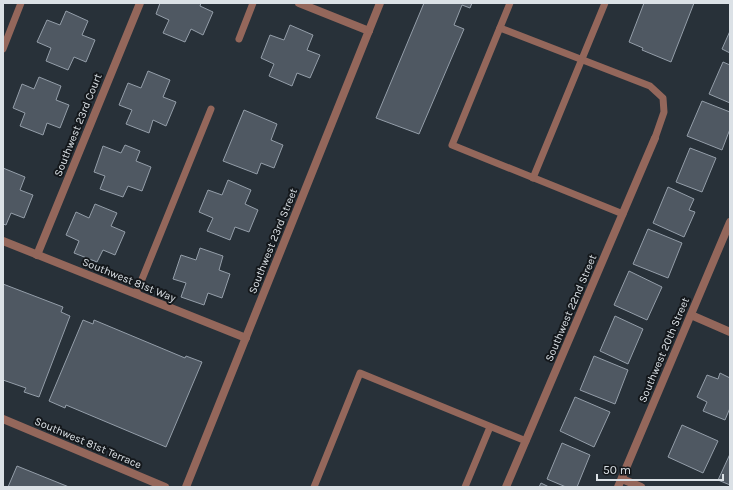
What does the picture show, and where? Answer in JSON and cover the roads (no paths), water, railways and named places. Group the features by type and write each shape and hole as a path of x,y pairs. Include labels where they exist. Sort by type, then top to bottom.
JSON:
{"street":[{"name":"Southwest 23rd Court","path":"37,255 140,3"},
{"path":"299,3 369,31"},
{"name":"Southwest 23rd Street","path":"186,487 380,3"},
{"name":"Southwest 22nd Street","path":"506,487 655,138"},
{"name":"Southwest 20th Street","path":"618,487 730,222"},
{"name":"Southwest 81st Way","path":"3,241 246,338"},
{"path":"691,315 730,332"},
{"name":"Southwest 81st Terrace","path":"3,419 165,487"},
{"path":"622,479 641,487"}],"lane":[{"path":"3,49 21,3"},
{"path":"239,38 253,3"},
{"path":"510,3 452,145 623,214"},
{"path":"533,178 605,3"},
{"path":"500,28 582,61 650,86 663,98 664,112 655,138"},
{"path":"136,294 211,110"},
{"path":"314,487 360,373 526,441"},
{"path":"465,487 490,427"}]}
